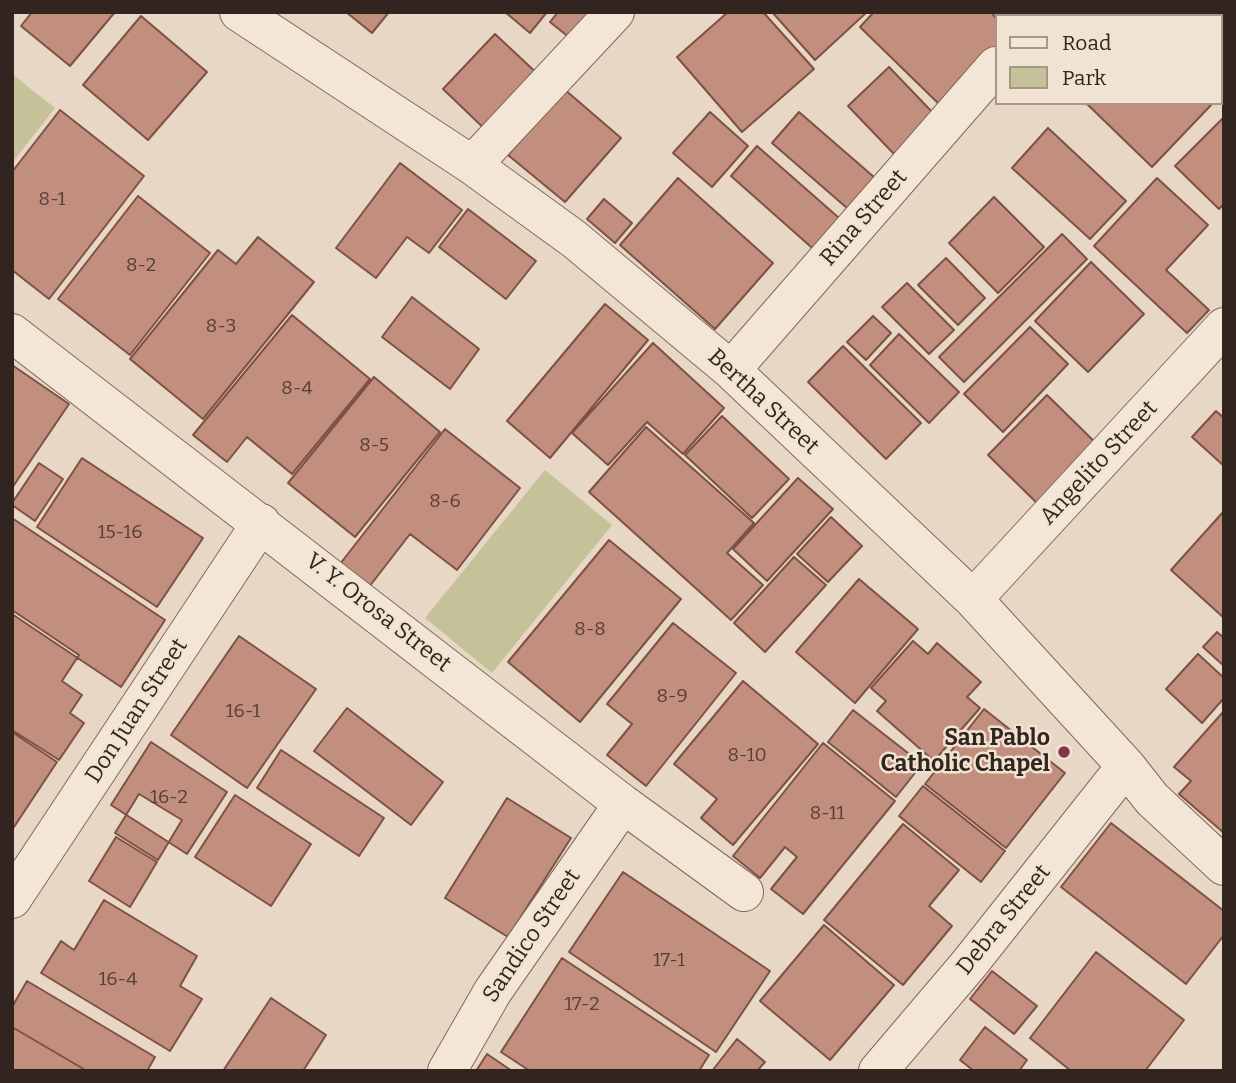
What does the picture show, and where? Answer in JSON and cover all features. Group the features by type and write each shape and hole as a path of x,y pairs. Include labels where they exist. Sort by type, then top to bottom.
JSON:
{"street":[{"name":"Bertha Street","path":"239,12 472,165 574,239 731,370 973,600 1126,766 1152,799 1224,866"},
{"path":"472,165 615,12"},
{"name":"Rina Street","path":"731,370 995,67"},
{"name":"Angelito Street","path":"973,600 1224,327"},
{"name":"V. Y. Orosa Street","path":"12,333 623,804 744,892"},
{"name":"Don Juan Street","path":"12,899 261,523"},
{"name":"Debra Street","path":"878,1071 969,964 1126,766"},
{"name":"Sandico Street","path":"447,1071 493,991 623,804"}],"green space":[{"path":"12,74 55,108 12,163"},
{"path":"545,470 612,525 492,673 425,618"}],"building":[{"path":"32,12 115,12 70,66 21,26"},
{"path":"346,12 389,12 372,33"},
{"path":"505,12 547,12 530,33"},
{"path":"558,12 587,12 595,19 575,42 550,22"},
{"path":"728,12 763,12 814,69 742,132 677,57"},
{"path":"772,12 867,12 815,60"},
{"path":"874,12 991,12 995,17 995,49 941,106 860,27"},
{"path":"1183,12 1224,12 1224,96 1222,14"},
{"path":"141,16 207,72 148,140 83,85"},
{"path":"495,34 543,79 491,135 443,89"},
{"path":"889,67 935,115 894,154 848,106"},
{"path":"564,89 621,138 565,202 508,155"},
{"path":"1088,105 1211,105 1152,167"},
{"path":"60,110 144,176 49,299 12,270 12,172"},
{"path":"710,112 748,146 712,187 673,153"},
{"path":"799,112 882,184 855,215 772,143"},
{"path":"1224,117 1224,204 1219,209 1175,166"},
{"path":"1048,128 1126,201 1090,239 1012,168"},
{"path":"757,146 855,232 828,262 731,176"},
{"path":"400,163 462,210 429,253 407,237 376,278 336,248"},
{"path":"678,178 773,263 715,329 620,245"},
{"path":"1157,178 1208,225 1166,270 1209,310 1187,333 1094,246"},
{"path":"138,196 210,253 130,355 58,299"},
{"path":"994,197 1044,247 998,293 949,243"},
{"path":"604,199 632,223 615,243 587,219"},
{"path":"468,209 536,261 506,299 439,247"},
{"path":"1062,234 1087,259 964,382 939,357"},
{"path":"258,237 314,282 203,419 130,359 218,250 236,264"},
{"path":"946,258 985,298 958,325 918,285"},
{"path":"1091,262 1144,314 1088,372 1035,321"},
{"path":"907,283 954,330 929,354 882,307"},
{"path":"412,297 479,349 450,389 382,337"},
{"path":"605,304 648,340 550,458 507,421"},
{"path":"292,315 370,379 292,474 247,437 227,462 193,435"},
{"path":"873,316 891,333 866,360 847,342"},
{"path":"1030,327 1068,364 1003,432 964,394"},
{"path":"899,334 959,392 929,423 870,365"},
{"path":"653,343 724,408 683,454 647,422 608,465 572,433"},
{"path":"843,346 921,423 886,459 808,382"},
{"path":"12,365 69,404 12,488"},
{"path":"374,377 440,432 355,537 288,483"},
{"path":"1047,395 1104,451 1045,511 988,455"},
{"path":"1216,411 1224,418 1224,466 1192,437"},
{"path":"722,416 789,479 752,518 685,455"},
{"path":"646,427 754,523 727,553 763,585 731,620 589,492"},
{"path":"445,429 520,488 457,570 410,534 369,587 340,564"},
{"path":"82,458 203,538 157,607 37,527"},
{"path":"39,463 63,479 35,521 12,503"},
{"path":"798,478 833,509 767,581 733,549"},
{"path":"1224,511 1224,618 1171,570"},
{"path":"831,517 862,546 828,582 797,554"},
{"path":"12,518 165,620 121,687 12,614"},
{"path":"609,540 681,599 580,722 508,662"},
{"path":"794,557 826,585 765,652 734,623"},
{"path":"859,579 918,629 855,703 796,652"},
{"path":"12,610 79,655 62,681 82,695 70,713 84,723 59,760 12,730"},
{"path":"673,623 736,673 646,786 607,755 632,724 607,704"},
{"path":"1217,632 1224,638 1224,666 1203,647"},
{"path":"239,636 316,689 247,788 171,735"},
{"path":"913,641 928,654 937,643 981,682 967,697 980,708 934,761 877,711 886,701 871,688"},
{"path":"1198,654 1224,678 1224,698 1202,723 1166,689"},
{"path":"743,681 818,744 733,845 701,818 717,799 674,764"},
{"path":"347,708 443,782 411,825 314,751"},
{"path":"984,709 1065,773 1006,848 925,784"},
{"path":"853,710 922,764 896,797 828,742"},
{"path":"1224,711 1224,833 1179,794 1191,781 1174,767"},
{"path":"12,732 57,762 12,830"},
{"path":"151,742 227,792 187,854 111,805"},
{"path":"823,743 895,801 803,914 771,889 797,857 785,847 760,878 733,856"},
{"path":"281,750 384,818 359,856 257,788"},
{"path":"923,786 1005,851 981,882 899,816"},
{"path":"139,794 182,820 158,860 115,833"},
{"path":"235,795 311,844 271,906 195,857"},
{"path":"507,798 571,838 508,937 445,898"},
{"path":"1111,823 1224,911 1224,935 1186,984 1061,887"},
{"path":"903,824 959,870 929,906 952,926 903,985 824,920"},
{"path":"116,837 157,862 130,907 89,881"},
{"path":"623,872 770,971 716,1052 569,952"},
{"path":"104,900 197,956 180,986 202,999 170,1051 41,973 61,941 74,950"},
{"path":"824,925 894,985 830,1060 760,1001"},
{"path":"1096,952 1184,1020 1145,1071 1071,1071 1030,1038"},
{"path":"562,958 709,1055 699,1071 530,1071 501,1052"},
{"path":"992,971 1037,1006 1014,1034 970,999"},
{"path":"27,981 155,1057 147,1071 87,1071 12,1027 12,1007"},
{"path":"271,998 326,1035 303,1071 223,1071"},
{"path":"12,1027 87,1071 12,1071"},
{"path":"985,1027 1027,1060 1019,1071 974,1071 960,1060"},
{"path":"737,1039 765,1062 757,1071 712,1071"},
{"path":"487,1054 512,1071 476,1071"}],"place":[{"name":"San Pablo Catholic Chapel","path":"1064,752"}]}
